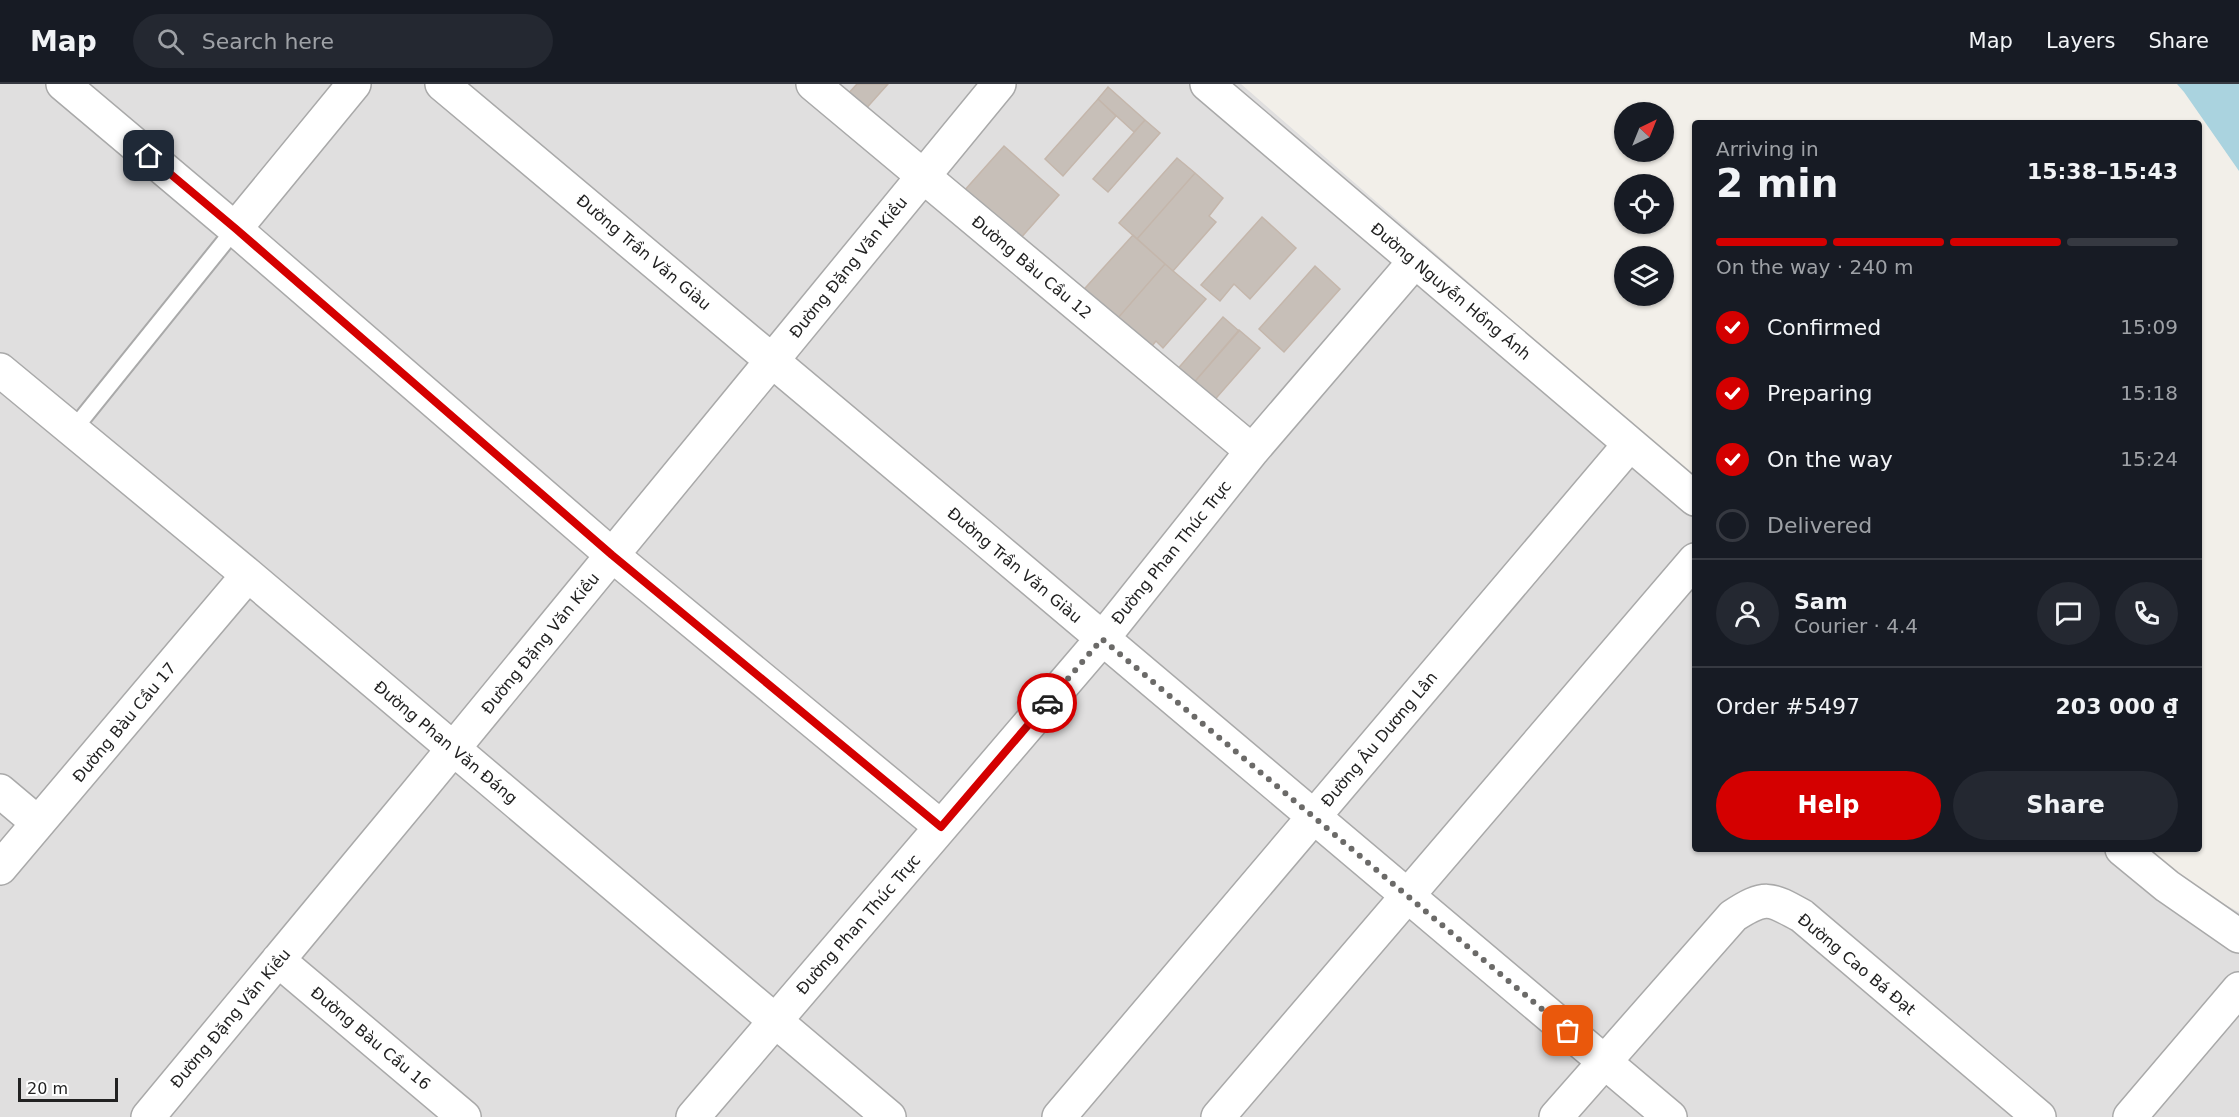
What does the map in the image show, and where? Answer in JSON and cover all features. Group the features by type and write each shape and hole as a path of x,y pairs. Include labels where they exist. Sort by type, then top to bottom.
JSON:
{"street":[{"path":"63,84 236,229 612,555 941,827"},
{"path":"236,229 354,84"},
{"name":"Đường Trần Văn Giàu","path":"442,84 773,359 1670,1117"},
{"name":"Đường Bàu Cầu 12","path":"813,84 1252,451"},
{"name":"Đường Đặng Văn Kiều","path":"148,1117 999,84"},
{"name":"Đường Nguyễn Hồng Ánh","path":"1207,84 1692,496"},
{"name":"Đường Phan Thúc Trực","path":"693,1117 1102,639 1252,451 1415,261"},
{"name":"Đường Phan Văn Đáng","path":"0,370 248,575 889,1117"},
{"name":"Đường Âu Dương Lân","path":"1059,1117 1630,444"},
{"path":"1218,1117 1692,564"},
{"name":"Đường Bàu Cầu 17","path":"0,868 248,575"},
{"path":"0,791 38,823"},
{"path":"2126,852 2167,886 2239,936"},
{"name":"Đường Cao Bá Đạt","path":"1556,1117 1733,916 1752,903 1774,900 1802,916 2039,1117"},
{"name":"Đường Bàu Cầu 16","path":"278,960 464,1117"},
{"path":"2130,1117 2239,989"}],"lane":[{"path":"73,430 236,229"}],"shaded area":[{"path":"0,84 1241,84 1692,476 1692,852 2153,852 2199,891 2239,912 2239,1117 0,1117"}],"water":[{"path":"2177,84 2239,84 2239,171 2184,92"}],"building":[{"path":"857,84 888,84 863,112 846,96"},
{"path":"1108,87 1145,120 1134,132 1098,99"},
{"path":"1098,99 1116,116 1063,176 1045,159"},
{"path":"1145,120 1160,133 1108,192 1093,179"},
{"path":"1004,146 1059,195 1019,240 964,191"},
{"path":"1177,158 1195,173 1137,239 1119,223"},
{"path":"1195,173 1223,198 1209,216 1216,222 1173,271 1137,239"},
{"path":"1262,217 1296,248 1250,299 1234,284 1220,301 1201,285"},
{"path":"1133,235 1165,264 1111,326 1078,296"},
{"path":"1165,264 1206,299 1163,348 1156,341 1151,347 1111,326"},
{"path":"1315,266 1340,289 1284,352 1259,329"},
{"path":"1223,317 1239,331 1191,386 1175,372"},
{"path":"1239,330 1260,348 1211,404 1191,386"}],"way so far":[{"path":"1047,703 1102,639 1568,1031"}],"route":[{"path":"149,156 612,555 941,827 1047,703"}]}
